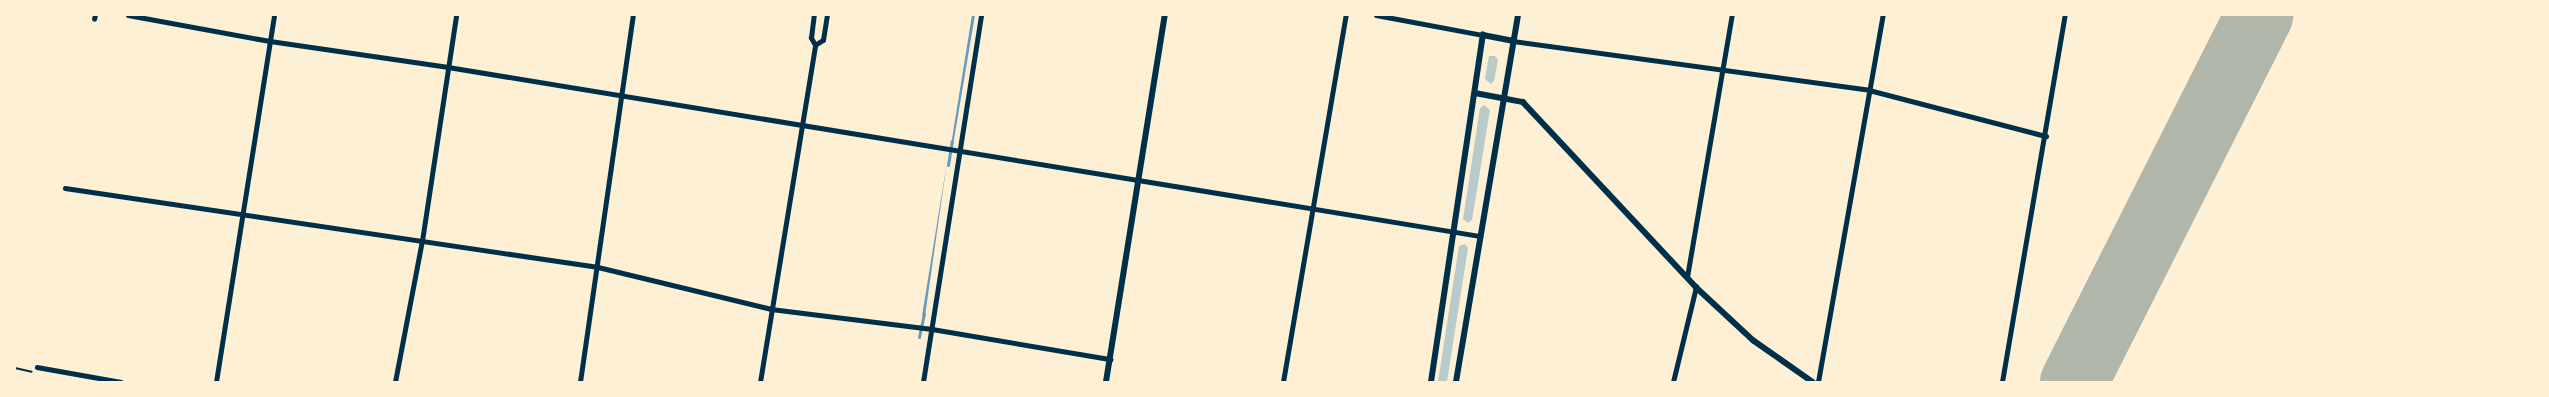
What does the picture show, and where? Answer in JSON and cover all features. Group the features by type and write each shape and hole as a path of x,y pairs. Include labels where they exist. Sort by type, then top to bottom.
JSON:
{"street":[{"path":"128,15 270,41 448,67 950,151 1140,178 1311,209 1480,236"},
{"path":"216,382 274,15"},
{"path":"395,382 422,241 456,15"},
{"path":"580,382 633,15"},
{"path":"760,382 770,309 815,45 810,38 814,15"},
{"path":"815,45 823,40 828,15"},
{"path":"923,382 981,15"},
{"path":"1106,382 1165,15"},
{"path":"1282,382 1346,15"},
{"path":"1376,15 1513,42 1869,90 2046,136"},
{"path":"1456,382 1502,98 1518,15"},
{"path":"1687,277 1732,15"},
{"path":"1818,382 1883,15"},
{"path":"2002,382 2066,15"},
{"path":"1431,382 1484,36"},
{"path":"1475,93 1522,102 1696,287 1752,340 1813,382"},
{"path":"65,188 242,216 598,267 770,309 921,327 1110,359"},
{"path":"1673,382 1696,287"},
{"path":"37,370 121,382"}],"path":[{"path":"15,368 37,370"}],"shaded area":[{"path":"1489,56 1495,56 1498,60 1494,81 1491,84 1485,79"},
{"path":"1484,105 1490,110 1472,220 1468,223 1463,219 1480,108"},
{"path":"1465,244 1468,248 1447,382 1438,382 1459,246"}],"water":[{"path":"972,15 975,15 953,145 951,145"},
{"path":"947,162 925,316 922,316"}],"waterway":[{"path":"948,165 952,141"},
{"path":"919,337 924,314"}],"runway":[{"path":"2074,382 2259,15"}]}
